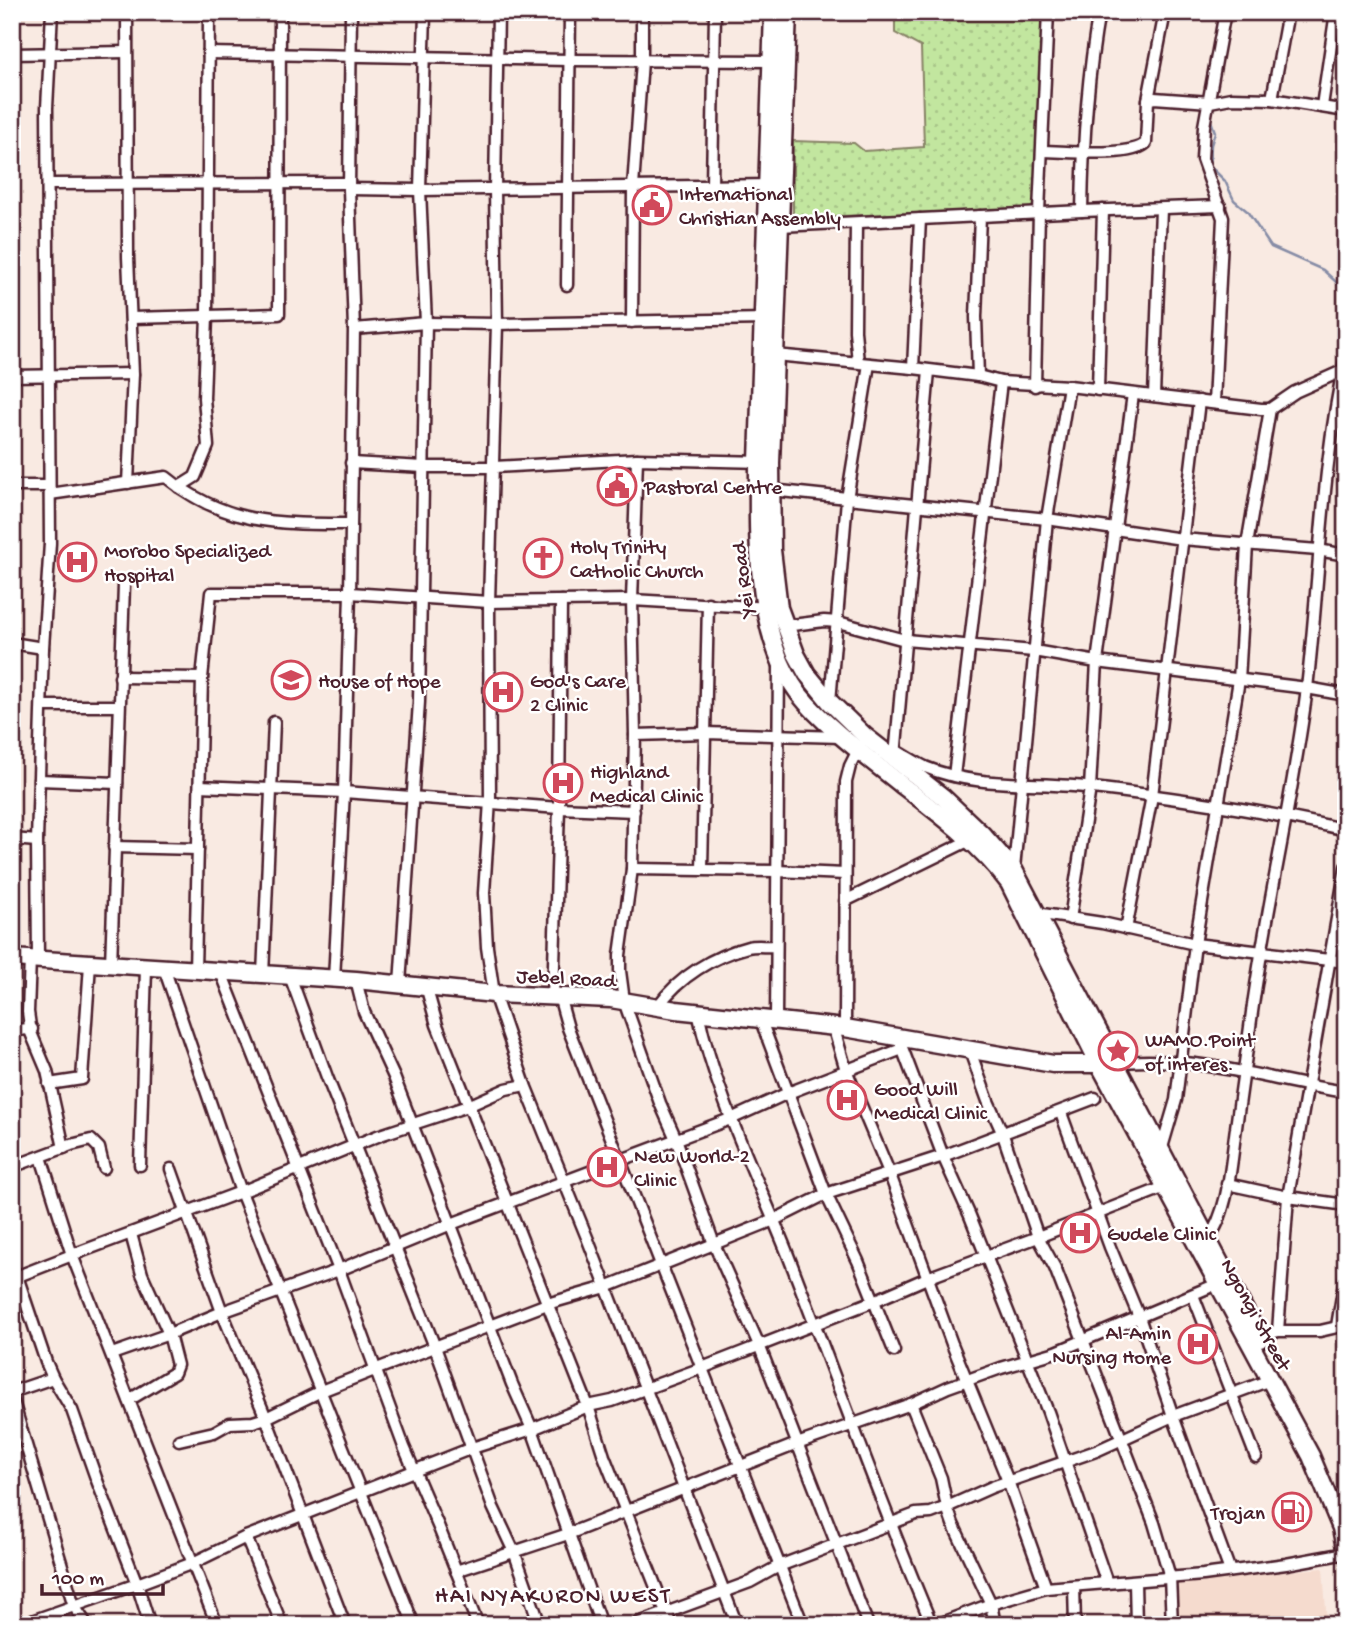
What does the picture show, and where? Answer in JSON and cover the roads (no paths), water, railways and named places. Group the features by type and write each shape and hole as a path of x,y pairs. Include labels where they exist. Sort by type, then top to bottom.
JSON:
{"main road":[{"name":"Yei Road","path":"773,12 779,61"},
{"name":"Yei Road","path":"788,12 779,61 764,462 771,490 771,608 784,626 807,674 861,743 1014,870 1106,1064"},
{"name":"Yei Road","path":"775,185 780,226 770,319 775,355 758,531 779,656 799,693 844,737 896,755 943,797 977,837 1009,883 1106,1064"},
{"name":"Jebel Road","path":"12,958 356,980 494,994 611,999 698,1012 839,1027 901,1044 1064,1065 1106,1064"},
{"name":"Ngongi Street","path":"1106,1064 1161,1151 1259,1336 1346,1510"},
{"name":"Ngongi Street","path":"1106,1064 1165,1187 1311,1456 1341,1528 1346,1553"}],"street":[{"path":"51,12 47,108 50,543 43,648 34,960 28,1012 64,1148"},
{"path":"127,12 133,374 128,483"},
{"path":"180,487 195,477 208,446 204,375 207,316 209,12"},
{"path":"131,318 279,314 280,12"},
{"path":"334,979 344,792 350,593 354,329 349,186 351,12"},
{"path":"400,984 419,702 426,323 420,190 425,12"},
{"path":"498,12 495,189 497,324 489,602 490,801 484,893 487,947 494,994 525,1085 737,1625"},
{"path":"567,285 570,12"},
{"path":"632,322 634,187 642,61 642,12"},
{"path":"712,185 715,12"},
{"path":"1035,386 1048,12"},
{"path":"1082,211 1089,63 1099,12"},
{"path":"1043,151 1117,152 1143,147 1146,143 1149,100 1165,12"},
{"path":"1214,403 1223,238 1220,206 1202,159 1204,126 1225,12"},
{"path":"1272,99 1288,12"},
{"path":"1322,106 1336,12"},
{"path":"12,54 126,52"},
{"path":"208,53 779,61"},
{"path":"1149,100 1210,102 1231,98 1272,99 1346,111"},
{"path":"49,184 279,183 420,190 775,185"},
{"path":"780,226 1039,212 1220,206"},
{"path":"1154,396 1161,209"},
{"path":"1098,390 1104,210"},
{"path":"978,376 976,317 980,216"},
{"path":"913,368 920,219"},
{"path":"856,223 855,331 858,362"},
{"path":"354,329 426,323 770,319"},
{"path":"775,355 913,368 1035,386 1069,386 1270,408 1295,392 1342,371"},
{"path":"1208,1239 1215,1229 1227,1184 1261,952 1307,688 1318,550 1330,446 1346,356"},
{"path":"830,702 847,499 869,364"},
{"path":"929,371 896,755 954,776 1020,785 1090,788 1152,796 1346,830"},
{"path":"12,376 133,374"},
{"path":"954,776 1001,382"},
{"path":"1014,870 1047,519 1069,386"},
{"path":"1070,919 1090,788 1097,663 1133,394"},
{"path":"1126,929 1152,796 1199,401"},
{"path":"1161,1151 1176,1100 1195,944 1239,680 1247,545 1270,408"},
{"path":"351,463 494,467 637,459 764,462"},
{"path":"637,459 632,600 634,811 632,869 620,955 624,1001 715,1244 759,1345 868,1625"},
{"path":"12,486 49,490 166,477 224,512 237,516 283,524 350,524"},
{"path":"771,490 1047,519 1182,538 1346,555"},
{"path":"111,965 124,585"},
{"path":"195,970 202,678 211,593 350,593 489,602 632,600 771,608"},
{"path":"561,601 556,996 803,1625"},
{"path":"702,869 708,603"},
{"path":"784,626 838,622 905,640 1034,651 1097,663 1346,695"},
{"path":"12,643 43,648"},
{"path":"779,656 775,946 768,1018 788,1093 826,1194 894,1351"},
{"path":"120,677 202,678"},
{"path":"43,706 119,706"},
{"path":"263,975 274,722"},
{"path":"635,735 706,733 844,737"},
{"path":"861,743 850,765 846,782 845,901 839,1027 846,1070 889,1172 927,1278 1008,1481 1046,1588"},
{"path":"39,780 117,783"},
{"path":"200,786 414,796 559,808 634,811"},
{"path":"845,901 977,837"},
{"path":"12,839 37,841"},
{"path":"114,847 198,849"},
{"path":"1278,1331 1288,1197 1346,867"},
{"path":"632,869 845,874"},
{"path":"1036,913 1195,944 1346,962"},
{"path":"658,1006 667,994 704,965 750,947 775,946"},
{"path":"49,1084 82,1079 90,964"},
{"path":"140,1165 146,968"},
{"path":"164,968 241,1192 414,1625"},
{"path":"221,972 340,1270 404,1447 477,1623 463,1625"},
{"path":"290,976 435,1347 493,1507 515,1553 540,1625"},
{"path":"356,980 364,1012 412,1123 532,1429 601,1625"},
{"path":"426,986 437,1025 468,1106 588,1406 671,1625"},
{"path":"698,1012 713,1068 854,1425 890,1524 934,1625 1046,1588 1135,1582 1230,1571 1346,1553"},
{"path":"12,1030 32,1029"},
{"path":"112,1354 340,1270 562,1181 733,1118 901,1044 943,1156 1027,1360 1107,1583"},
{"path":"970,1051 1002,1132 1038,1237 1055,1268 1154,1523 1170,1577 1172,1625"},
{"path":"1106,1064 1142,1059 1182,1061 1346,1092"},
{"path":"150,1625 72,1409 53,1378 15,1277 241,1192 412,1123 468,1106 506,1088 525,1085"},
{"path":"179,1440 214,1432 230,1423 253,1422 266,1418 321,1391 377,1369 547,1304 606,1287 715,1244 774,1220 826,1194 943,1156 1095,1098"},
{"path":"1061,1112 1139,1317 1172,1416 1230,1571"},
{"path":"12,1167 91,1140 99,1148 104,1168"},
{"path":"41,1157 94,1314 217,1625"},
{"path":"171,1169 222,1312 266,1418 345,1625"},
{"path":"1227,1184 1288,1197 1346,1205"},
{"path":"20,1625 193,1563 246,1537 472,1448 702,1368 1165,1187"},
{"path":"129,1400 174,1373 177,1365 169,1334 142,1274 131,1234"},
{"path":"1259,1336 1278,1331 1320,1331 1342,1326 1346,1272"},
{"path":"456,1571 568,1534 797,1444 911,1404 967,1381 1056,1352 1217,1284"},
{"path":"1193,1295 1256,1457"},
{"path":"12,1392 53,1378"},
{"path":"633,1625 750,1582 779,1566 836,1544 916,1514 931,1513 1008,1481 1096,1451 1172,1416 1270,1380"},
{"path":"12,1398 74,1606 87,1625"},
{"path":"911,1404 941,1478 947,1507 961,1544 991,1604 995,1625"},
{"path":"246,1537 282,1625"},
{"path":"1135,1582 1136,1625"},
{"path":"1074,1586 1075,1625"}],"waterway":[{"path":"1210,118 1215,132 1210,166 1225,181 1234,200 1247,211 1271,247 1323,270 1346,291"}],"place":[{"name":"International Christian Assembly","path":"652,205"},
{"name":"Pastoral Centre","path":"617,486"},
{"name":"Holy Trinity Catholic Church","path":"543,558"},
{"name":"Morobo Specialized Hospital","path":"77,562"},
{"name":"House of Hope","path":"291,680"},
{"name":"God's Care 2 Clinic","path":"503,692"},
{"name":"Highland Medical Clinic","path":"563,783"},
{"name":"WAMO.Point of interes.","path":"1118,1051"},
{"name":"Good Will Medical Clinic","path":"847,1100"},
{"name":"New World-2 Clinic","path":"607,1167"},
{"name":"Gudele Clinic","path":"1080,1233"},
{"name":"Al-Amin Nursing Home","path":"1198,1344"},
{"name":"Trojan","path":"1292,1512"}],"district":[{"name":"HAI NYAKURON WEST","path":"553,1594"}]}
